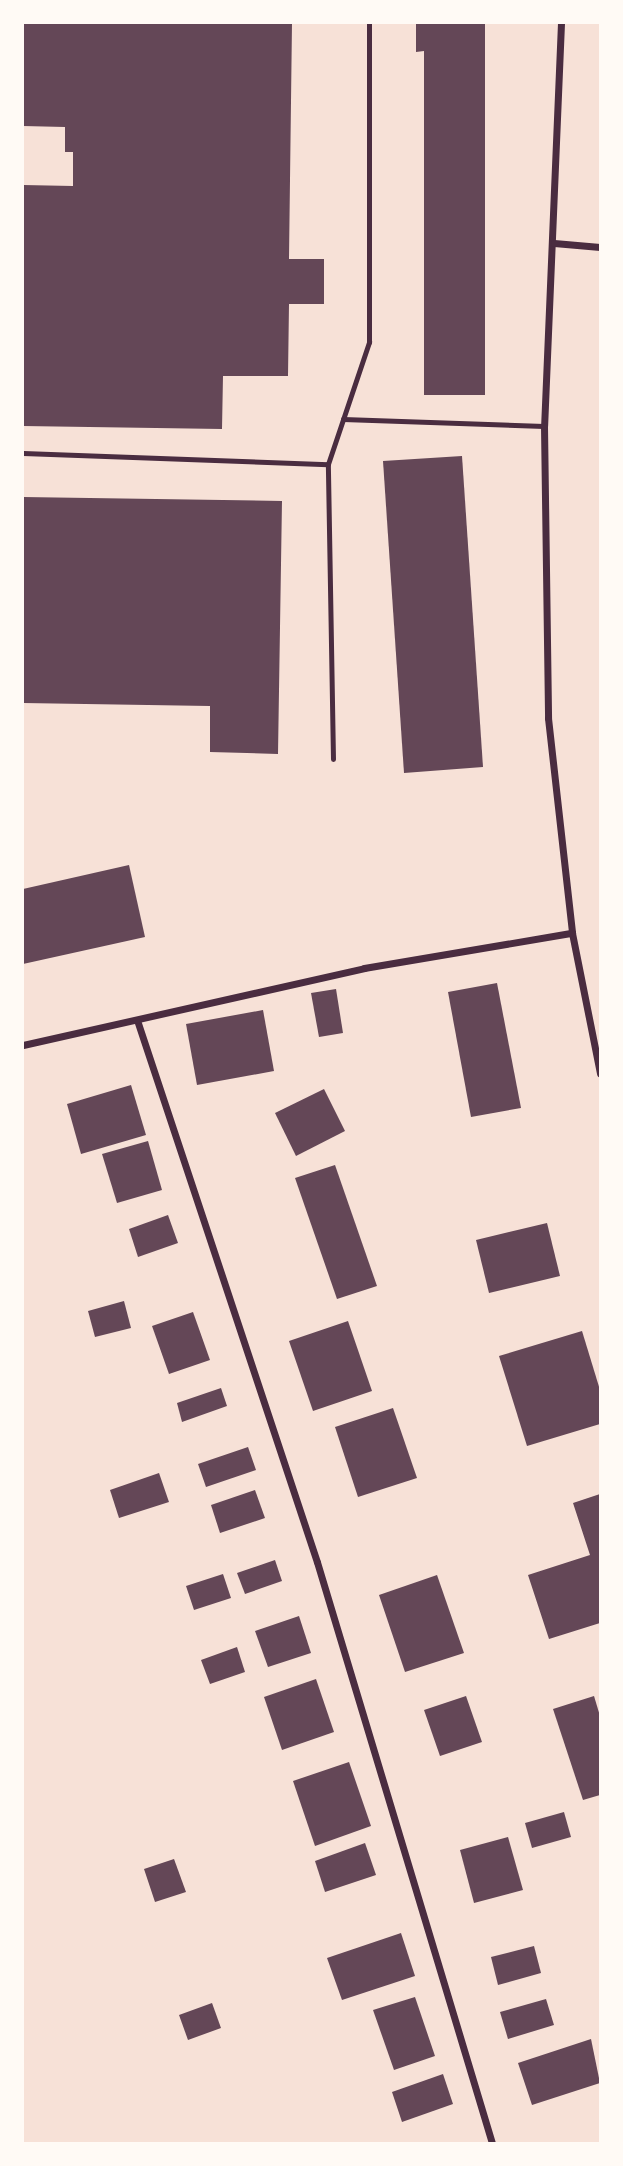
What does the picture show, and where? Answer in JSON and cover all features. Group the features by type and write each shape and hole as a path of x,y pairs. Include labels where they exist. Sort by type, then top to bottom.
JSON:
{"street":[{"path":"561,23 554,243 544,426 548,718 572,933 600,1073"},
{"path":"554,243 600,247"},
{"path":"23,1045 365,968 572,933"},
{"path":"137,1020 317,1562 492,2143"}],"lane":[{"path":"333,759 328,464 369,342 369,23"},
{"path":"343,419 544,426"},
{"path":"23,453 328,464"}],"building":[{"path":"23,23 292,23 289,259 324,259 324,304 289,304 288,376 223,376 222,429 23,426 23,185 73,186 73,152 65,152 65,127 23,126"},
{"path":"416,23 485,23 485,395 424,395 424,51 416,52"},
{"path":"462,456 483,767 404,773 383,461"},
{"path":"23,497 282,501 278,754 210,752 210,706 23,703"},
{"path":"129,865 145,937 23,964 23,889"},
{"path":"497,983 521,1108 471,1117 448,992"},
{"path":"336,989 343,1033 319,1037 311,993"},
{"path":"263,1010 274,1071 197,1085 186,1024"},
{"path":"131,1085 146,1135 81,1154 67,1104"},
{"path":"324,1089 345,1131 296,1156 275,1113"},
{"path":"148,1141 162,1190 117,1203 102,1154"},
{"path":"335,1165 377,1286 337,1299 295,1178"},
{"path":"168,1215 178,1243 138,1257 129,1229"},
{"path":"547,1223 560,1276 489,1293 476,1240"},
{"path":"124,1301 131,1328 95,1337 88,1311"},
{"path":"193,1312 210,1360 169,1374 152,1326"},
{"path":"348,1321 372,1391 313,1411 289,1341"},
{"path":"582,1331 600,1390 600,1424 527,1446 499,1356"},
{"path":"221,1388 227,1406 182,1422 177,1403"},
{"path":"393,1408 417,1478 358,1497 335,1427"},
{"path":"248,1447 256,1470 206,1487 198,1464"},
{"path":"159,1473 169,1502 119,1518 110,1490"},
{"path":"255,1490 265,1518 220,1533 211,1505"},
{"path":"600,1494 600,1623 549,1639 528,1575 590,1555 573,1503"},
{"path":"275,1560 282,1581 245,1594 237,1573"},
{"path":"223,1574 231,1598 194,1610 186,1586"},
{"path":"437,1575 464,1653 405,1672 379,1595"},
{"path":"299,1616 311,1653 268,1667 255,1631"},
{"path":"237,1647 245,1672 210,1684 201,1660"},
{"path":"316,1679 334,1732 282,1750 264,1697"},
{"path":"466,1696 482,1742 440,1756 424,1710"},
{"path":"594,1696 600,1716 600,1795 583,1800 553,1709"},
{"path":"349,1762 371,1826 315,1846 293,1781"},
{"path":"564,1812 571,1837 532,1848 525,1823"},
{"path":"508,1837 523,1890 474,1903 460,1850"},
{"path":"365,1843 376,1875 325,1892 315,1861"},
{"path":"174,1859 186,1892 155,1902 144,1869"},
{"path":"401,1933 415,1976 342,2000 327,1958"},
{"path":"534,1946 541,1973 498,1985 491,1957"},
{"path":"415,1997 435,2056 394,2070 373,2010"},
{"path":"546,1999 554,2025 508,2039 500,2012"},
{"path":"212,2003 221,2028 188,2040 179,2015"},
{"path":"591,2039 600,2083 532,2105 518,2063"},
{"path":"443,2074 453,2104 402,2122 392,2092"}]}
